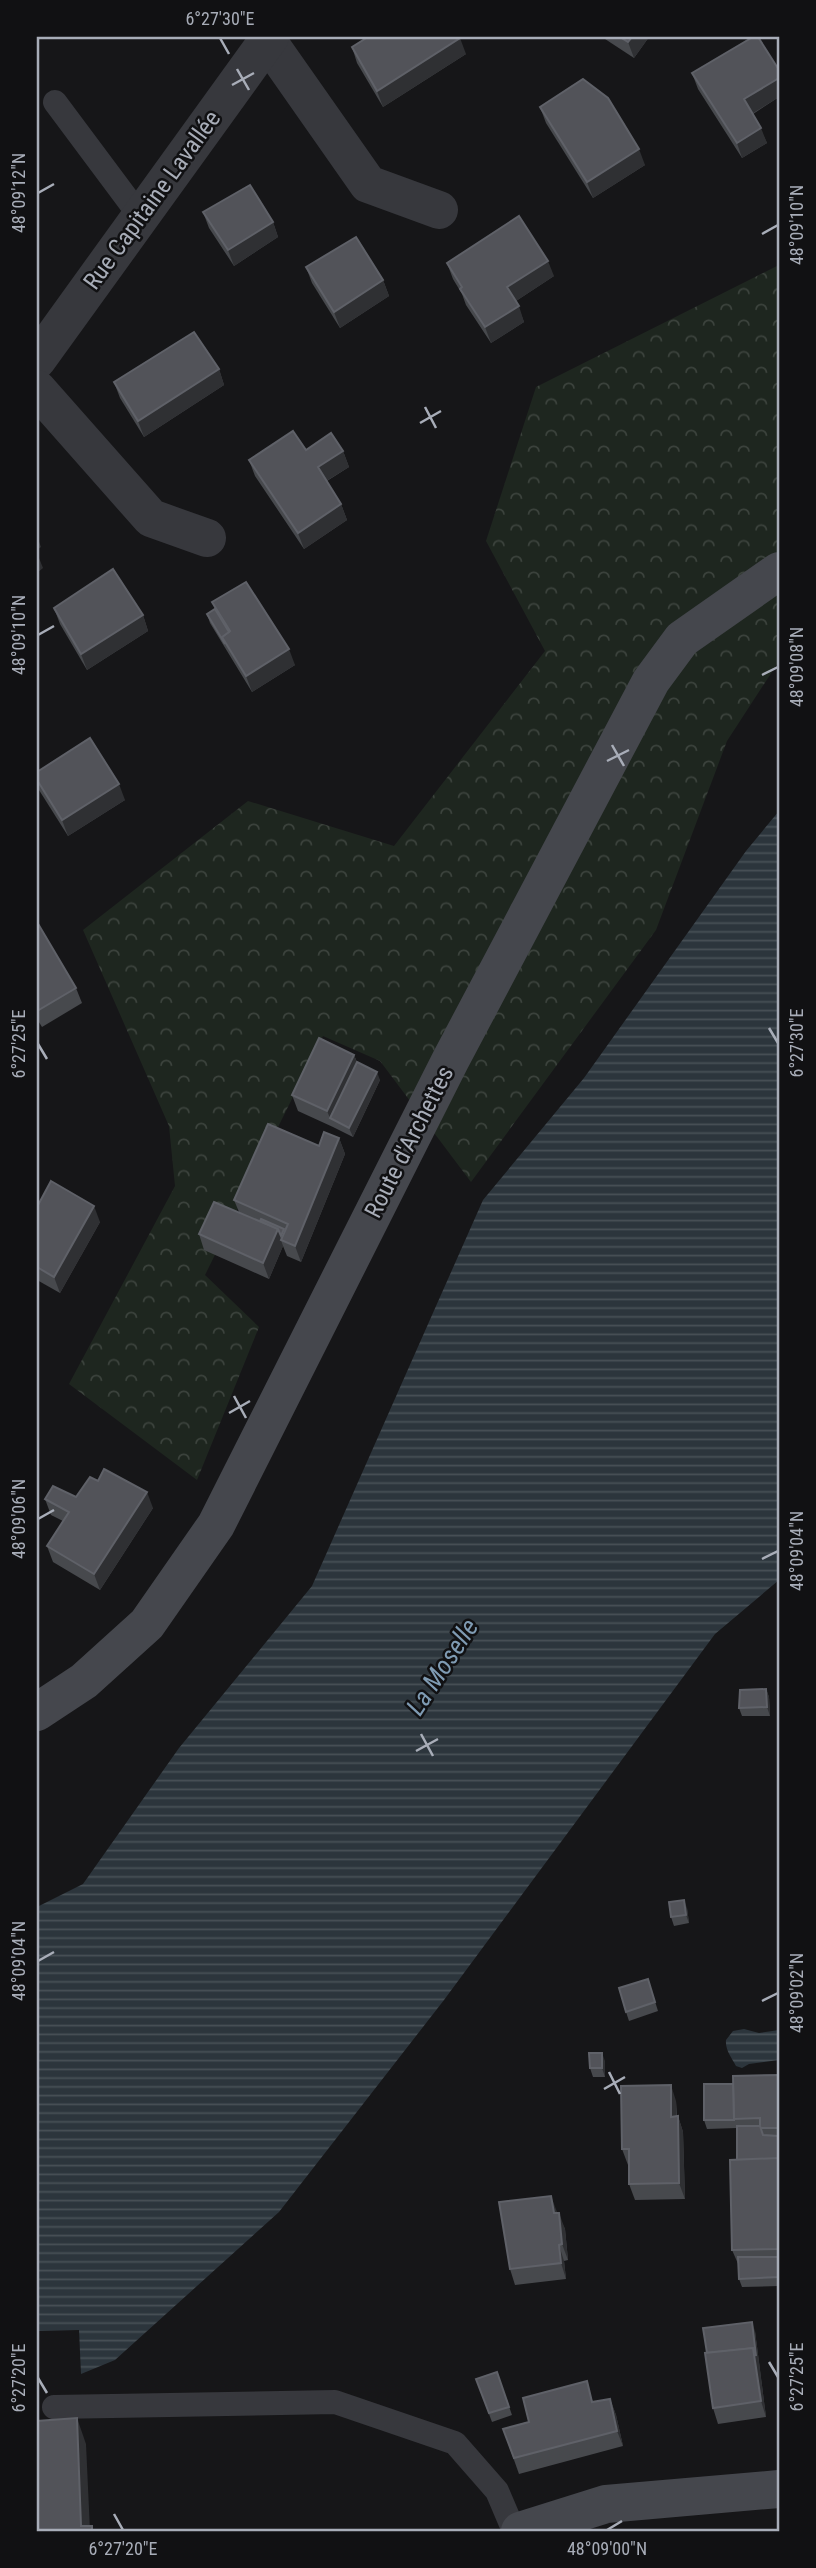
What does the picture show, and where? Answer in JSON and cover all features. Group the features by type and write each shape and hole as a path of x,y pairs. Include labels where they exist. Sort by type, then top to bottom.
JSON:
{"street":[{"name":"Rue Capitaine Lavallée","path":"37,360 268,38 368,184 439,210"},
{"path":"37,389 151,518 207,538"},
{"name":"Route d'Archettes","path":"37,1712 84,1681 147,1624 216,1525 450,1061 651,681 682,639 779,571"},
{"path":"520,2531 606,2504 779,2489"}],"lane":[{"path":"55,102 140,216"},
{"path":"54,2407 335,2402 455,2443 497,2491 514,2531"}],"green space":[{"path":"779,265 779,661 727,741 656,930 471,1182 380,1061 323,1036 205,1275 259,1327 197,1480 69,1384 175,1186 169,1126 83,930 248,801 394,846 545,651 486,541 536,387"}],"water":[{"name":"La Moselle","path":"779,811 779,1580 715,1634 444,2000 279,2212 115,2360 81,2374 79,2330 37,2331 37,1907 83,1884 179,1748 312,1586 483,1200 584,1078 746,851"},
{"path":"744,2029 759,2033 779,2030 779,2060 749,2064 742,2068 736,2066 726,2040 733,2031"}],"building":[{"path":"368,37 460,38 377,91 352,47"},
{"path":"753,37 758,37 779,70 779,78 744,99 761,128 737,143 692,73"},
{"path":"583,79 608,98 639,149 587,182 540,107"},
{"path":"250,185 273,222 228,250 203,212"},
{"path":"519,216 548,261 507,287 519,306 485,327 447,263"},
{"path":"356,237 383,280 334,312 306,267"},
{"path":"194,332 219,369 138,421 114,382"},
{"path":"293,431 306,450 331,433 343,451 318,467 341,504 298,533 249,460"},
{"path":"113,569 143,615 81,654 54,608"},
{"path":"246,582 289,649 246,676 222,637 230,631 212,602"},
{"path":"215,609 229,632 222,637 225,644 207,614"},
{"path":"90,738 119,784 62,820 37,780 37,772"},
{"path":"37,922 76,988 37,1011"},
{"path":"319,1038 354,1055 327,1111 292,1095"},
{"path":"357,1062 377,1072 349,1128 330,1118"},
{"path":"268,1124 319,1146 324,1132 339,1138 295,1246 281,1240 288,1224 234,1200"},
{"path":"51,1181 94,1206 54,1277 37,1267 37,1207"},
{"path":"214,1202 278,1229 263,1263 199,1234"},
{"path":"261,1219 284,1229 281,1236 278,1229 260,1221"},
{"path":"104,1469 147,1492 94,1574 47,1546 69,1512 45,1499 53,1486 76,1497 90,1477 98,1481"},
{"path":"766,1689 767,1707 739,1708 740,1690"},
{"path":"684,1900 686,1915 671,1917 669,1902"},
{"path":"648,1979 655,2002 626,2012 619,1988"},
{"path":"589,2053 602,2053 602,2068 590,2068"},
{"path":"779,2075 779,2148 778,2128 760,2128 760,2118 734,2119 733,2076"},
{"path":"704,2084 733,2084 734,2120 704,2120"},
{"path":"671,2085 671,2117 678,2116 679,2183 629,2184 629,2149 622,2149 621,2086"},
{"path":"737,2126 760,2126 763,2135 778,2136 779,2159 737,2160"},
{"path":"779,2158 779,2249 732,2250 730,2160"},
{"path":"551,2196 554,2213 559,2213 561,2263 510,2269 499,2202"},
{"path":"738,2257 779,2257 779,2277 739,2279"},
{"path":"752,2322 756,2356 753,2348 707,2353 703,2328"},
{"path":"753,2348 761,2401 713,2408 705,2353"},
{"path":"497,2372 509,2407 489,2413 476,2379"},
{"path":"587,2381 592,2402 610,2399 617,2431 514,2458 503,2429 529,2422 523,2398"},
{"path":"77,2418 81,2526 92,2526 92,2531 37,2531 37,2421"}]}
